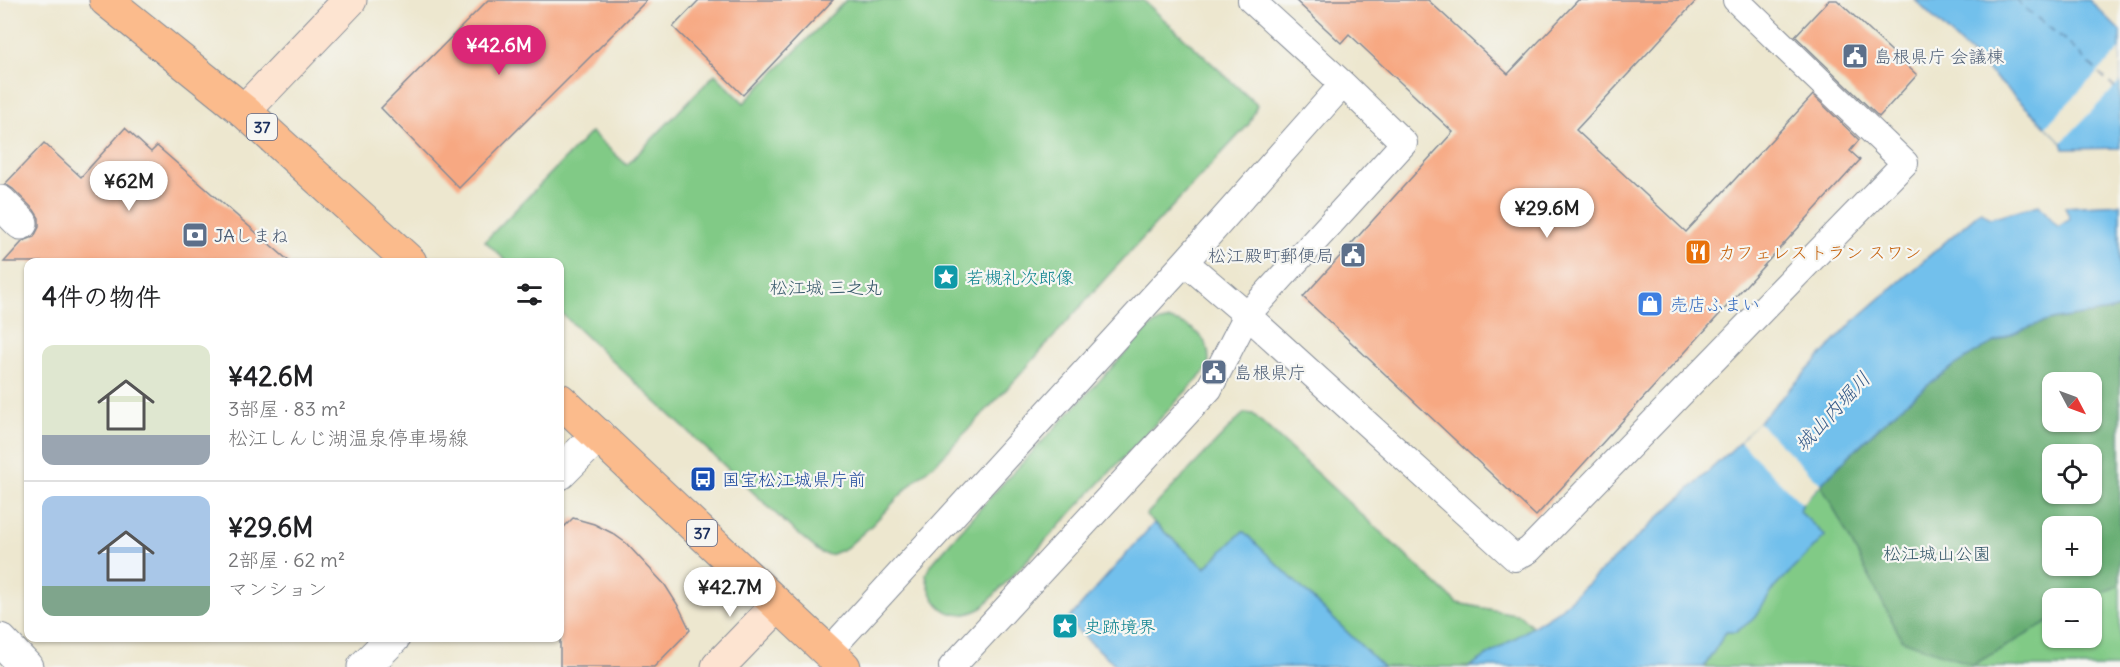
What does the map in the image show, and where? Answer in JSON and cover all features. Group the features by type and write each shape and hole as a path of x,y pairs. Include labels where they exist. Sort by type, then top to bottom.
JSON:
{"main road":[{"name":"37","path":"106,0 244,111 406,258"},
{"path":"244,111 350,0"},
{"name":"37","path":"564,404 836,659"},
{"path":"718,667 778,605"}],"street":[{"path":"564,469 598,435"},
{"path":"0,640 26,667"},
{"path":"364,667 389,642"}],"lane":[{"path":"952,667 1209,389 1247,315 1404,143 1251,0"},
{"path":"1185,262 1247,315 1515,558 1529,550 1905,163 1736,0"},
{"path":"836,659 1342,84"}],"green space":[{"name":"松江城 三之丸","path":"846,0 1143,0 1257,105 1249,124 1104,280 1018,377 941,458 914,481 872,525 846,548 830,555 821,553 790,527 564,316 564,258 503,258 485,241 591,132 627,165 715,74 744,103"},
{"name":"松江城山公園","path":"2120,308 2120,667 1704,667 1726,632 1736,632 1752,620 1776,586 1825,536 1800,512 1802,504 1832,473 1935,379 1966,358 2048,321"},
{"name":"松江城山公園","path":"2120,308 2120,585 2102,593 2102,588 2042,588 2042,626 1973,665 1902,640 1821,484 1897,410 1953,366 2014,333 2048,321"},
{"path":"1170,320 1194,330 1205,342 1209,358 1208,368 982,608 971,613 960,614 944,609 932,595 926,574 930,566 991,496 1148,329 1157,323"},
{"path":"1245,413 1253,414 1457,603 1520,615 1533,627 1469,667 1383,667 1243,531 1205,568 1146,515"}],"water":[{"path":"1915,0 2089,0 2120,31 2120,148 2064,149 2062,142"},
{"name":"城山内堀川","path":"2120,204 2120,308 2048,321 2013,333 1978,351 1914,396 1884,422 1802,504 1800,512 1825,536 1776,586 1752,620 1736,632 1726,632 1704,667 1469,667 1558,611 1740,442 1854,321 1981,211 1990,218 2039,205 2058,227 2070,219 2065,207"},
{"path":"1154,523 1205,568 1243,531 1383,667 1118,667 1067,621"}],"pier":[{"path":"2120,49 2120,82 2062,142 2046,126"},
{"path":"1758,422 1821,484 1802,504 1740,442"}],"building":[{"path":"488,0 647,0 459,188 381,108"},
{"path":"699,0 833,0 743,95 673,27"},
{"name":"島根県庁","path":"1295,0 1428,0 1508,74 1578,0 1697,0 1576,130 1686,232 1813,95 1859,140 1850,151 1860,160 1536,516 1303,297 1453,132 1349,34 1341,43"},
{"name":"島根県庁 会議棟","path":"1829,0 1837,0 1917,75 1879,117 1795,36"},
{"path":"125,128 151,152 157,146 285,258 24,258 24,262 4,262 23,241 34,237 39,227 39,218 34,210 5,184 44,143 81,177"},
{"path":"573,518 594,524 612,533 626,543 665,585 690,630 654,667 560,667 560,642 564,642 564,527"}],"ferry route":[{"path":"2015,0 2066,41 2120,93"}],"place":[{"name":"島根県庁 会議棟","path":"1855,56"},
{"name":"JAしまね","path":"195,235"},
{"name":"カフェレストラン スワン","path":"1698,252"},
{"name":"松江殿町郵便局","path":"1353,255"},
{"name":"若槻礼次郎像","path":"946,277"},
{"name":"売店ふまい","path":"1650,304"},
{"name":"島根県庁","path":"1214,372"},
{"name":"国宝松江城県庁前","path":"703,479"},
{"name":"史跡境界","path":"1065,626"}]}
